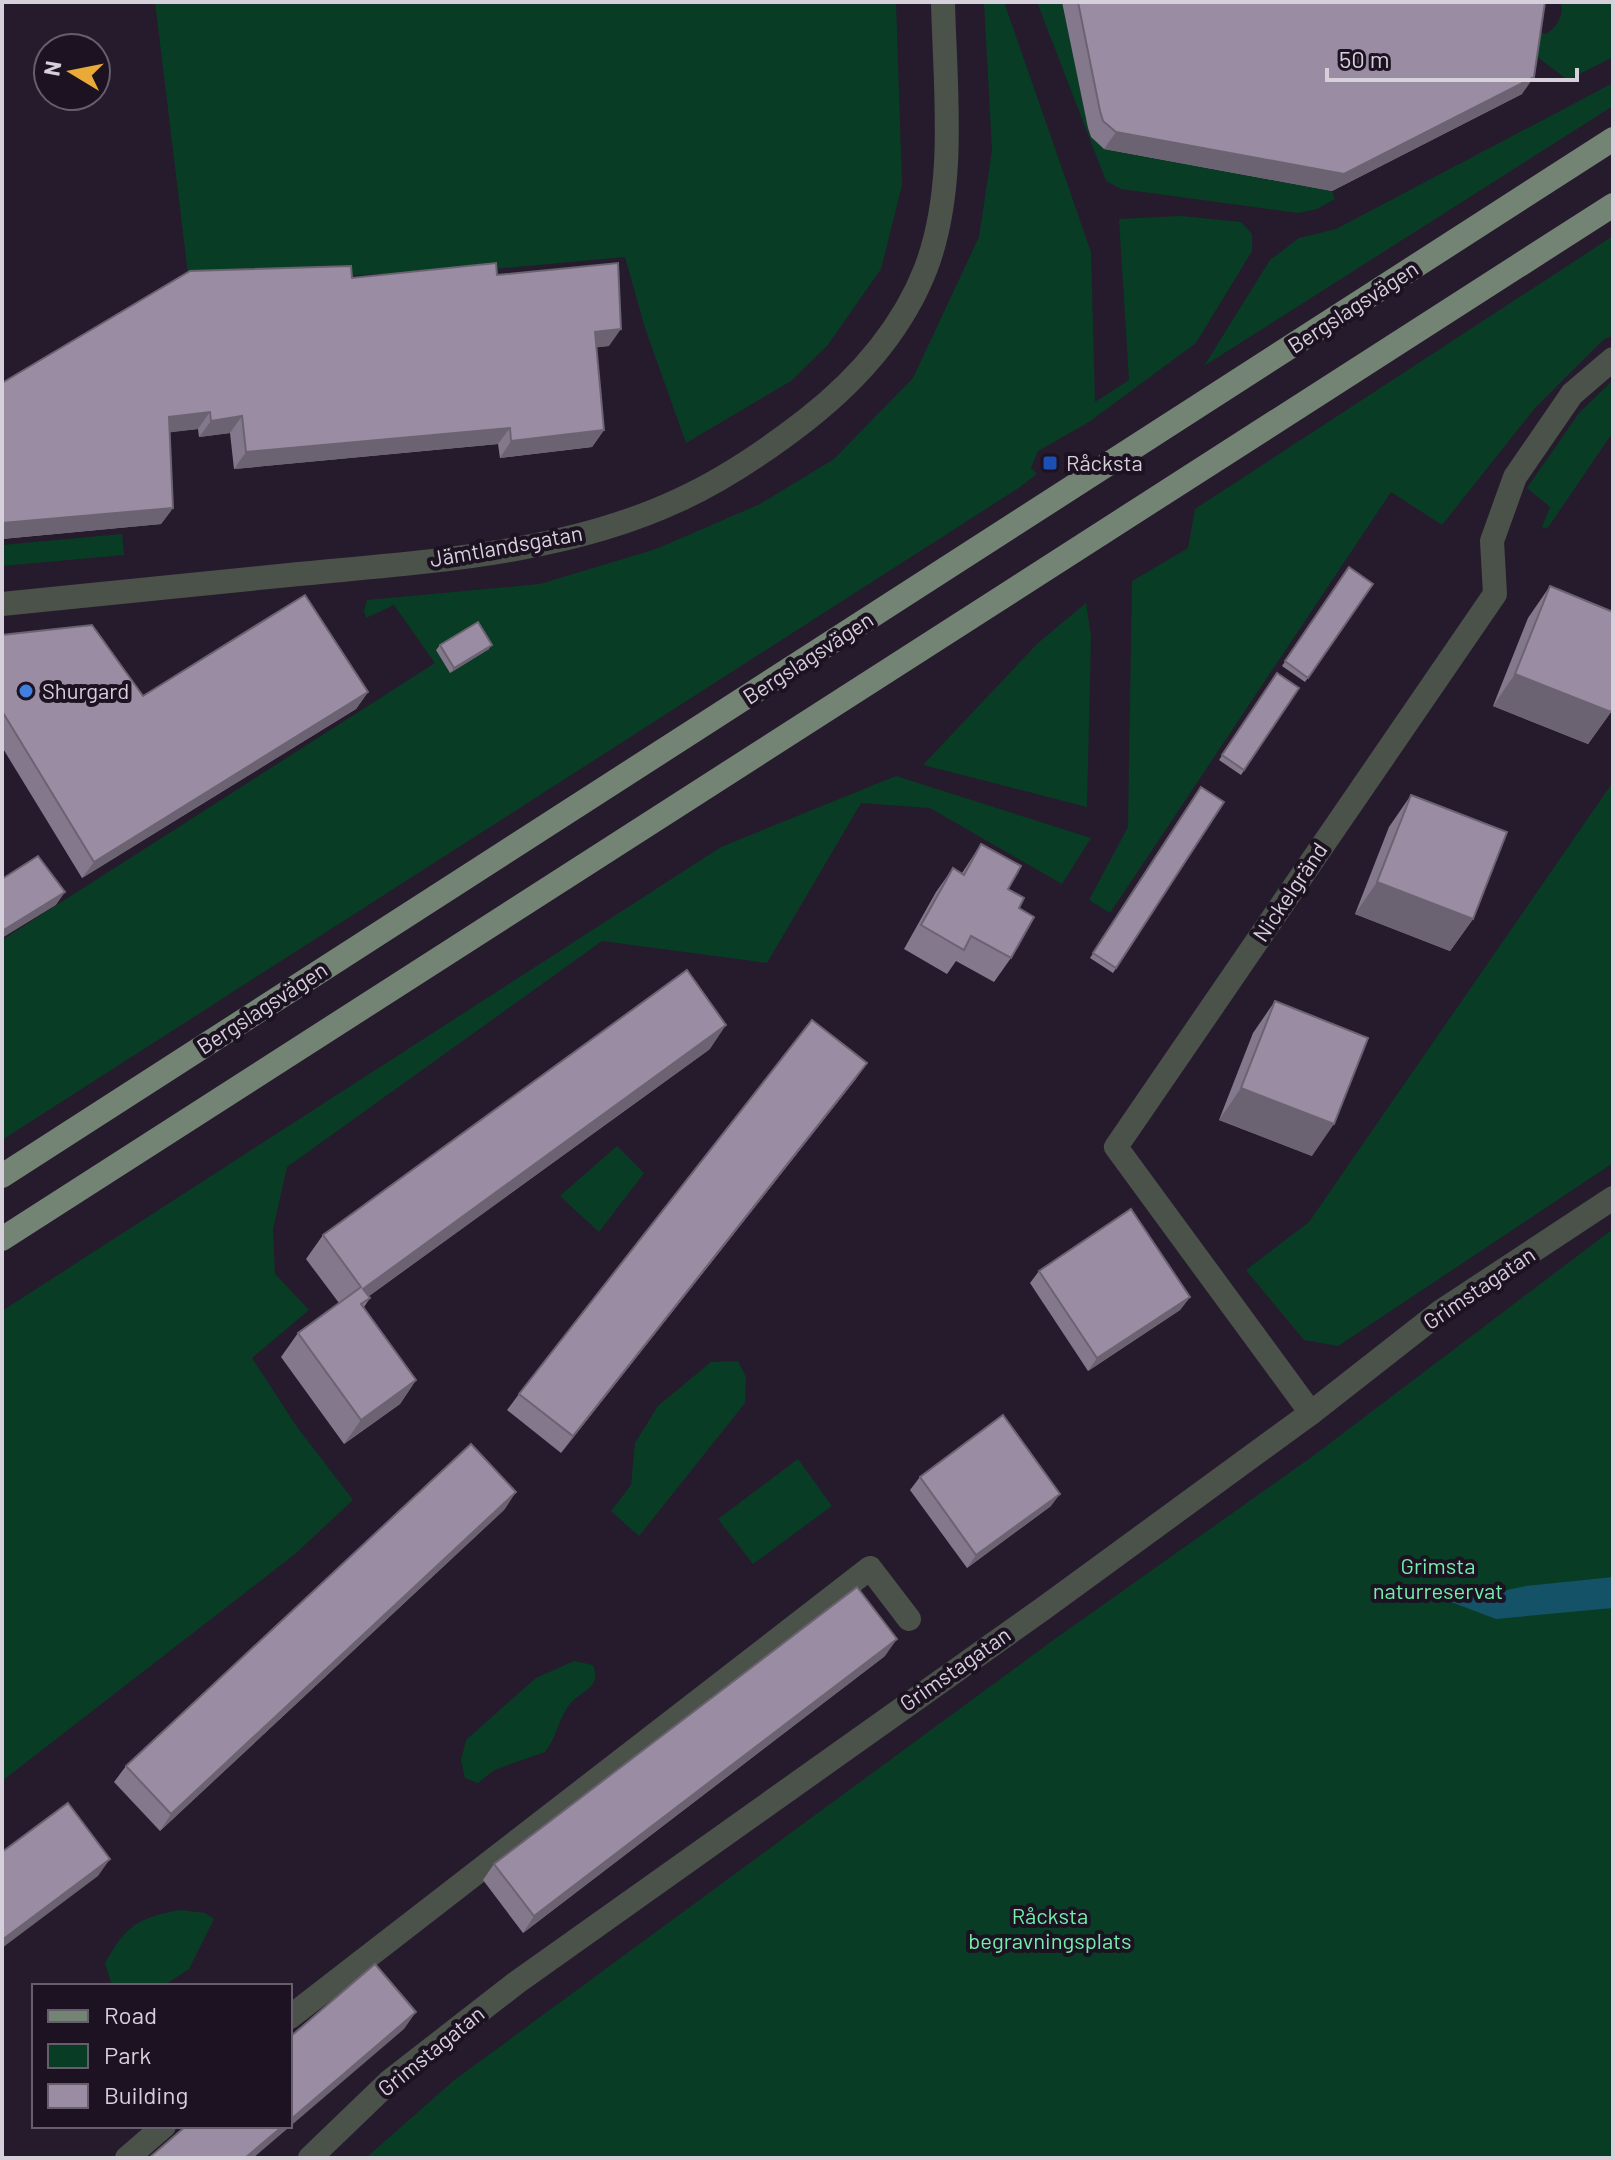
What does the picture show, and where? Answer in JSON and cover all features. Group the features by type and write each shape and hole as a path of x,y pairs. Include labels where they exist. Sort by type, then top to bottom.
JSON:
{"main road":[{"name":"Bergslagsvägen","path":"2,1176 1613,139"},
{"path":"2,1239 1613,205"}],"street":[{"name":"Jämtlandsgatan","path":"2,604 370,567 539,544 603,528 678,501 757,458 828,403 890,338 926,267 945,184 943,2"},
{"name":"Nickelgränd","path":"1311,1413 1116,1147 1495,594 1492,541 1515,477 1572,394 1613,359"},
{"name":"Grimstagatan","path":"310,2158 390,2081 516,1983 1044,1608 1311,1413 1440,1312 1613,1198"},
{"path":"292,2015 870,1568 909,1619"},
{"path":"127,2158 162,2128"}],"green space":[{"path":"155,2 896,2 902,185 881,269 827,346 791,381 686,443 645,328 625,257 483,270 189,282"},
{"path":"984,2 1004,2 1091,252 1095,402 1129,380 1119,219 1181,216 1241,222 1252,234 1252,251 1196,343 1089,422 1038,451 1031,468 1037,474 1017,489 2,1140 2,940 435,663 394,605 366,618 367,600 540,584 656,549 760,504 834,459 913,378 979,237 992,150"},
{"path":"1037,2 1062,2 1088,128 1091,137 1104,149 1332,191 1335,199 1317,209 1298,213 1121,189 1106,181"},
{"path":"1561,2 1613,2 1613,57 1568,80 1528,50 1532,29 1546,34 1560,16"},
{"path":"1613,83 1613,106 1204,366 1270,260 1299,238 1336,229"},
{"path":"1613,236 1613,335 1603,340 1535,408 1442,525 1391,492 1110,913 1089,900 1128,827 1132,581 1188,548 1195,509"},
{"path":"1613,380 1613,432 1547,529 1542,527 1550,507 1527,488 1579,413"},
{"path":"122,534 124,555 2,566 2,545"},
{"path":"1086,603 1091,636 1087,807 923,765 1038,643"},
{"path":"896,776 1091,838 1062,884 930,808 861,803 767,963 602,941 287,1167 273,1229 275,1274 309,1310 252,1358 297,1427 353,1500 295,1554 2,1781 2,1311 721,847"},
{"path":"1613,782 1613,1163 1338,1346 1304,1340 1246,1270 1309,1222"},
{"path":"617,1146 644,1173 599,1232 560,1196"},
{"name":"Råcksta begravningsplats","path":"1613,1229 1613,2158 366,2158 453,2081 1052,1641 1313,1456"},
{"path":"738,1361 746,1377 745,1403 639,1536 611,1511 631,1485 635,1443 658,1406 711,1362"},
{"path":"798,1459 832,1506 753,1564 718,1519"},
{"path":"574,1661 593,1665 595,1679 569,1705 545,1752 494,1770 478,1783 465,1778 461,1760 466,1740 536,1678"},
{"path":"180,1910 205,1913 214,1919 189,1969 166,1984 111,1984 105,1963 127,1932 154,1916"}],"water":[{"path":"1613,1577 1613,1608 1496,1619 1451,1602 1526,1586"}],"building":[{"path":"1078,2 1545,2 1534,77 1344,174 1116,132 1103,121 1100,111"},
{"path":"496,263 497,275 618,263 621,329 595,332 604,430 511,441 510,428 246,452 242,416 211,421 210,412 169,417 173,508 2,523 2,383 190,271 351,266 352,278"},
{"path":"1349,567 1373,584 1308,678 1285,661"},
{"path":"1550,586 1613,612 1611,712 1515,674"},
{"path":"305,595 368,692 94,862 2,711 2,635 92,625 143,696"},
{"path":"478,622 492,645 454,668 440,645"},
{"path":"1277,673 1299,688 1244,770 1222,755"},
{"path":"1201,787 1224,802 1116,968 1093,953"},
{"path":"1411,795 1507,832 1473,919 1377,882"},
{"path":"981,844 1021,866 1008,889 1024,898 1019,908 1034,917 1011,958 971,936 964,950 921,925 953,868 964,875"},
{"path":"38,856 65,892 2,931 2,879"},
{"path":"687,970 726,1025 363,1289 370,1298 361,1304 416,1380 361,1420 298,1333 361,1287 323,1235"},
{"path":"1275,1001 1368,1038 1334,1124 1241,1088"},
{"path":"812,1020 867,1063 573,1436 519,1394"},
{"path":"1131,1209 1190,1297 1097,1358 1039,1271"},
{"path":"1003,1415 1060,1494 976,1555 920,1477"},
{"path":"471,1444 516,1492 171,1814 126,1766"},
{"path":"857,1587 897,1639 534,1916 494,1864"},
{"path":"68,1803 110,1859 2,1940 2,1852"},
{"path":"375,1964 416,2012 292,2118 292,2035"},
{"path":"184,2128 281,2128 245,2158 149,2158"}],"place":[{"name":"Råcksta","path":"1050,463"},
{"name":"Shurgard","path":"26,691"}],"park label":[{"name":"Grimsta naturreservat","path":"1438,1578"}]}
